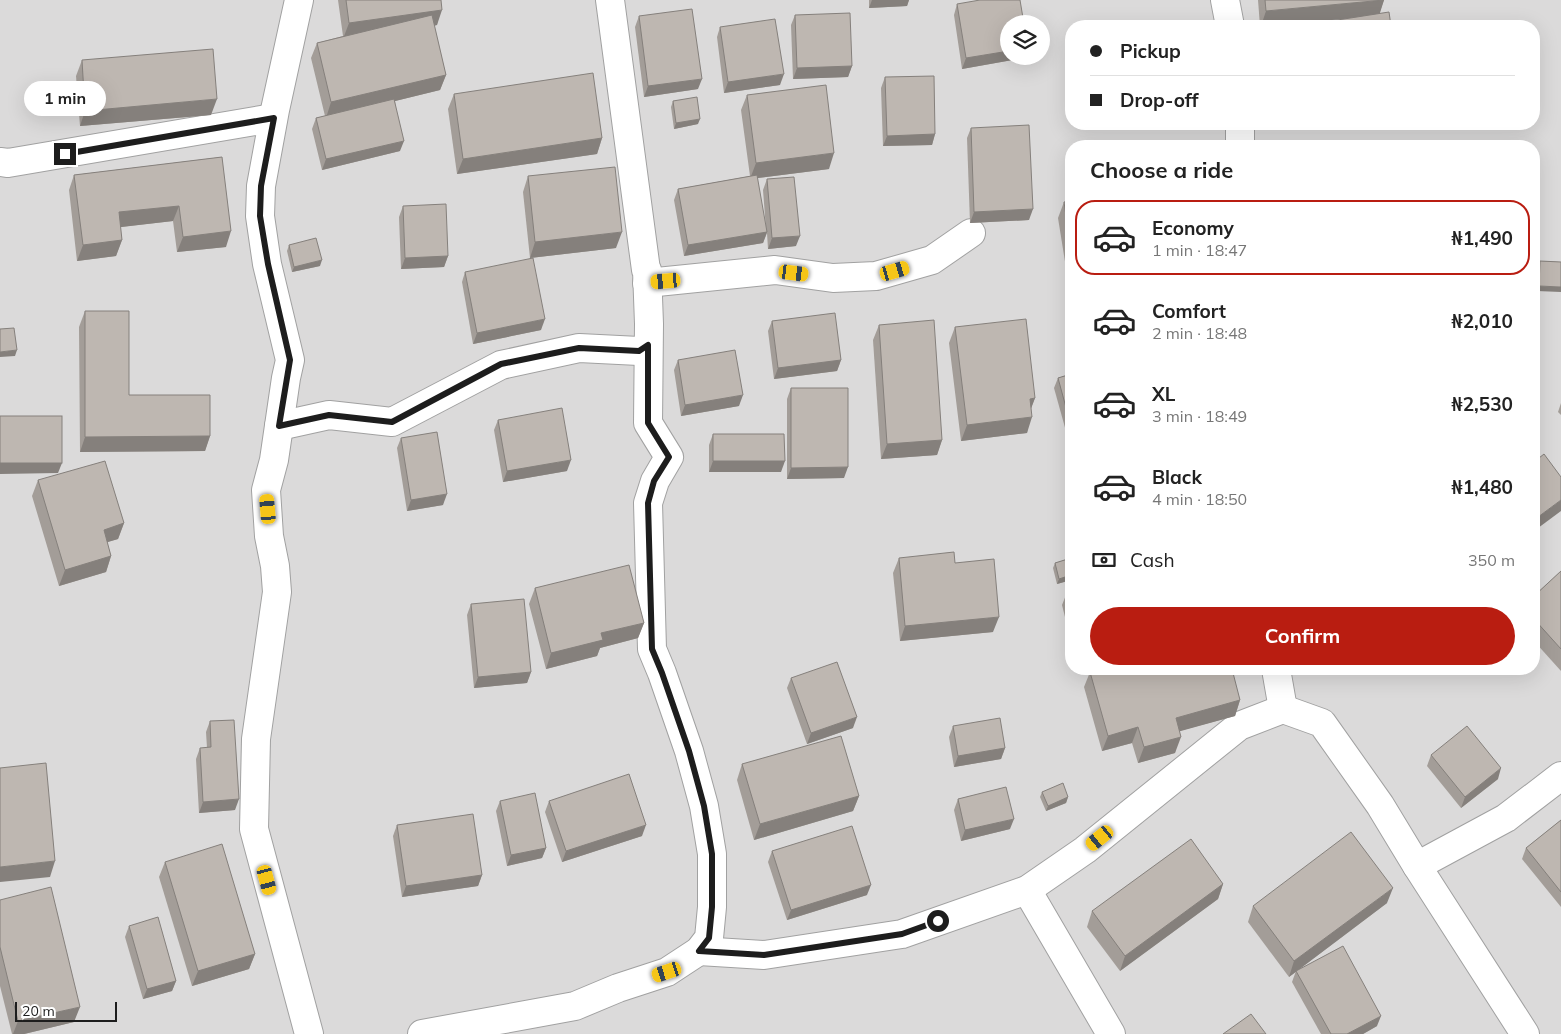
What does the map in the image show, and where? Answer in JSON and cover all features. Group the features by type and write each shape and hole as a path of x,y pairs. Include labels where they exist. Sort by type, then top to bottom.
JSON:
{"street":[{"path":"299,0 261,186 260,216 268,264 290,360 274,460 266,490 277,592 256,739 254,829 306,1032"},
{"path":"422,1034 575,1006 618,988 667,972 699,951 709,938 712,907 712,854 704,806 689,751 652,649 648,503 654,481 669,457 648,423 647,270 610,0"},
{"path":"1225,0 1229,20"},
{"path":"0,162 8,163 274,118"},
{"path":"647,283 775,270 833,278 876,276 932,260 971,233"},
{"path":"279,426 329,415 392,422 501,364 579,348 639,351 648,345"},
{"path":"1277,675 1283,709"},
{"path":"699,951 764,955 902,934 1027,890 1085,850 1239,726 1283,709 1322,723 1380,805 1525,1034"},
{"path":"1417,866 1506,818 1561,776"},
{"path":"1027,890 1111,1034"}],"shaded area":[{"path":"0,0 1561,0 1561,1034 0,1034"}],"building":[{"path":"346,0 441,0 442,10 349,23"},
{"path":"980,0 1020,0 1022,15 1000,15 1000,52 966,58 957,4"},
{"path":"1265,0 1384,0 1266,11"},
{"path":"692,9 702,79 648,86 639,16"},
{"path":"1389,12 1390,20 1337,20"},
{"path":"850,13 852,66 797,68 795,15"},
{"path":"432,15 446,75 331,102 317,43"},
{"path":"775,19 784,74 728,82 720,27"},
{"path":"213,49 217,99 85,111 82,60"},
{"path":"593,73 602,138 463,159 454,94"},
{"path":"934,76 935,134 887,136 885,77"},
{"path":"826,85 834,153 756,163 747,95"},
{"path":"697,97 700,119 676,123 673,101"},
{"path":"394,99 404,141 326,159 316,118"},
{"path":"1029,125 1033,209 974,212 971,128"},
{"path":"222,157 231,231 183,237 179,206 119,212 122,240 83,245 74,175"},
{"path":"615,167 622,232 535,242 528,176"},
{"path":"757,175 767,232 688,245 678,189"},
{"path":"794,177 800,236 772,238 767,179"},
{"path":"446,204 448,256 405,258 403,206"},
{"path":"316,238 322,260 294,267 289,245"},
{"path":"533,258 545,319 477,333 465,272"},
{"path":"1540,261 1561,262 1561,287 1540,286"},
{"path":"85,311 129,311 129,395 210,395 210,436 85,437"},
{"path":"835,313 841,360 778,368 772,321"},
{"path":"1026,319 1035,398 1030,399 1032,417 967,425 955,327"},
{"path":"934,320 942,440 887,444 879,325"},
{"path":"14,328 17,350 0,352 0,329"},
{"path":"735,350 743,395 685,405 678,360"},
{"path":"1065,376 1065,404 1058,378"},
{"path":"791,388 848,388 848,467 791,468"},
{"path":"562,408 571,460 507,471 498,420"},
{"path":"0,416 62,416 62,463 0,463"},
{"path":"437,432 447,494 411,500 401,438"},
{"path":"713,434 784,434 785,461 713,461"},
{"path":"1544,454 1561,477 1561,500 1540,516 1540,457"},
{"path":"105,461 124,523 104,530 111,556 65,570 38,480"},
{"path":"954,552 955,563 994,559 999,617 905,626 899,558"},
{"path":"1065,560 1065,577 1059,579 1055,563"},
{"path":"629,565 644,623 601,633 603,640 551,653 535,588"},
{"path":"1561,571 1561,649 1540,626 1540,590"},
{"path":"524,599 531,672 478,677 471,604"},
{"path":"837,662 857,717 811,733 791,678"},
{"path":"1091,675 1234,675 1240,700 1176,718 1181,737 1144,747 1138,727 1108,736"},
{"path":"1000,718 1005,748 958,756 953,726"},
{"path":"234,720 239,799 203,802 200,748 211,747 210,721"},
{"path":"1467,726 1501,768 1465,797 1431,755"},
{"path":"841,736 859,796 760,824 742,764"},
{"path":"46,763 55,861 0,867 0,768"},
{"path":"629,774 646,825 566,851 549,801"},
{"path":"1063,783 1068,797 1048,806 1042,792"},
{"path":"1006,787 1014,819 965,830 958,799"},
{"path":"535,793 546,848 511,855 500,801"},
{"path":"473,814 482,875 406,886 397,825"},
{"path":"1561,820 1561,892 1526,848"},
{"path":"852,826 871,885 791,910 772,851"},
{"path":"1351,832 1393,888 1294,961 1253,906"},
{"path":"1191,839 1223,884 1125,956 1092,911"},
{"path":"222,844 255,954 198,971 165,862"},
{"path":"51,887 80,1007 18,1021 0,947 0,900"},
{"path":"158,917 176,981 147,989 129,926"},
{"path":"1343,946 1381,1016 1347,1034 1331,1034 1296,971"},
{"path":"1251,1014 1266,1034 1223,1034"}],"route":[{"path":"65,154 274,118 261,186 260,216 268,264 290,360 279,426 329,415 392,422 501,364 579,348 639,351 648,345 648,423 669,457 654,481 648,503 652,649 689,751 704,806 712,854 712,907 709,938 699,951 764,955 902,934 938,921"}]}
